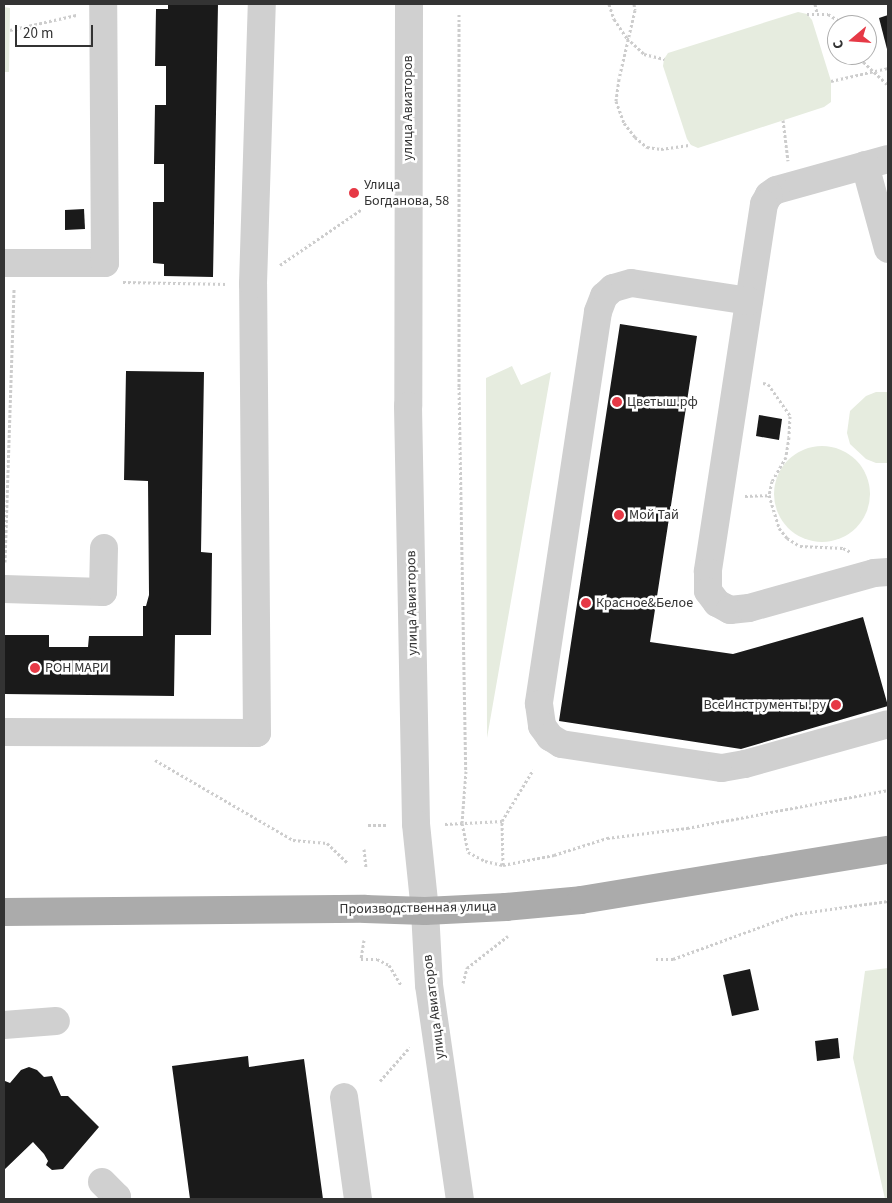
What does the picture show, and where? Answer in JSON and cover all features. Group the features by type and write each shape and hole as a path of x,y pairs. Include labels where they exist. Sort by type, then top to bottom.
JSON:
{"main road":[{"name":"Производственная улица","path":"4,912 355,909 425,911 506,907 581,900 888,850"}],"street":[{"path":"4,732 257,733 252,284 262,4"},
{"name":"улица Авиаторов","path":"409,4 408,416 416,824 425,911 429,985 460,1199"},
{"path":"9,271 105,263 91,9"},
{"path":"881,572 749,608 730,610 717,603 708,591 708,572 764,204 771,193 876,162 888,249"},
{"path":"749,301 631,283 613,288 604,296 598,312 539,704 542,726 550,737 561,744 722,768 746,764 888,724"},
{"path":"4,579 103,592 104,548"},
{"path":"4,1025 56,1021"},
{"path":"344,1097 358,1199"}],"path":[{"path":"609,4 614,19 628,38 644,54 664,59"},
{"path":"634,4 635,10 618,78 616,101 624,123 635,137 648,147 661,149 691,145"},
{"path":"815,4 817,13"},
{"path":"10,30 91,9"},
{"path":"459,14 459,388 466,771 462,823 468,852 485,861 503,865 554,855 607,838 686,828 888,790"},
{"path":"807,14 830,15"},
{"path":"865,65 888,86"},
{"path":"831,81 888,68"},
{"path":"783,120 792,186"},
{"path":"118,282 252,284 362,209"},
{"path":"4,579 9,271"},
{"path":"738,378 768,384 790,416 790,437 786,457 772,481 769,495 779,528 786,538 800,546 843,548 863,558 881,572"},
{"path":"150,757 293,840 327,843 348,863"},
{"path":"503,865 502,821 533,770"},
{"path":"445,824 502,821"},
{"path":"368,825 388,825"},
{"path":"364,849 366,868"},
{"path":"656,959 673,959 795,914 888,901"},
{"path":"463,983 467,968 508,936"},
{"path":"364,940 361,959 377,959 389,965 403,990"},
{"path":"380,1081 412,1045"}],"shaded area":[{"path":"4,7 10,8 9,72 4,72"},
{"path":"798,12 807,14 812,20 831,81 831,102 824,107 698,148 691,145 687,139 663,66 664,59 668,53"},
{"path":"512,366 521,385 551,372 487,738 486,378"},
{"path":"876,392 888,392 888,463 876,463 866,459 850,444 847,433 850,411 866,396"},
{"path":"822,446 840,450 856,460 866,476 870,494 866,512 856,528 840,538 822,542 804,538 788,528 778,512 774,494 778,476 788,460 804,450"},
{"path":"888,968 888,1199 885,1199 853,1058 865,971"}],"building":[{"path":"168,4 218,4 213,277 164,276 164,264 153,263 153,202 164,202 164,164 154,164 155,105 166,105 166,66 155,66 156,9 168,9"},
{"path":"888,15 888,53 879,18"},
{"path":"84,209 85,229 65,230 65,210"},
{"path":"620,324 697,336 650,642 733,654 863,617 888,706 741,749 559,721"},
{"path":"126,371 204,372 201,552 212,553 211,635 175,635 174,696 4,694 4,635 49,635 49,647 88,647 89,636 143,636 143,606 146,606 149,595 148,481 124,480"},
{"path":"759,415 782,419 779,440 756,436"},
{"path":"750,969 759,1010 732,1016 723,975"},
{"path":"838,1038 840,1058 817,1061 815,1041"},
{"path":"248,1056 249,1067 304,1059 323,1199 190,1199 172,1066"},
{"path":"29,1067 37,1070 44,1077 52,1076 61,1096 68,1096 99,1127 63,1169 52,1170 46,1165 48,1161 33,1142 4,1170 4,1083 5,1081 10,1083 21,1070"}],"place":[{"name":"Улица Богданова, 58","path":"354,193"},
{"name":"Цветыш.рф","path":"617,402"},
{"name":"Мой Тай","path":"619,515"},
{"name":"Красное&Белое","path":"586,603"},
{"name":"РОН МАРИ","path":"35,668"},
{"name":"ВсеИнструменты.ру","path":"836,705"}]}
